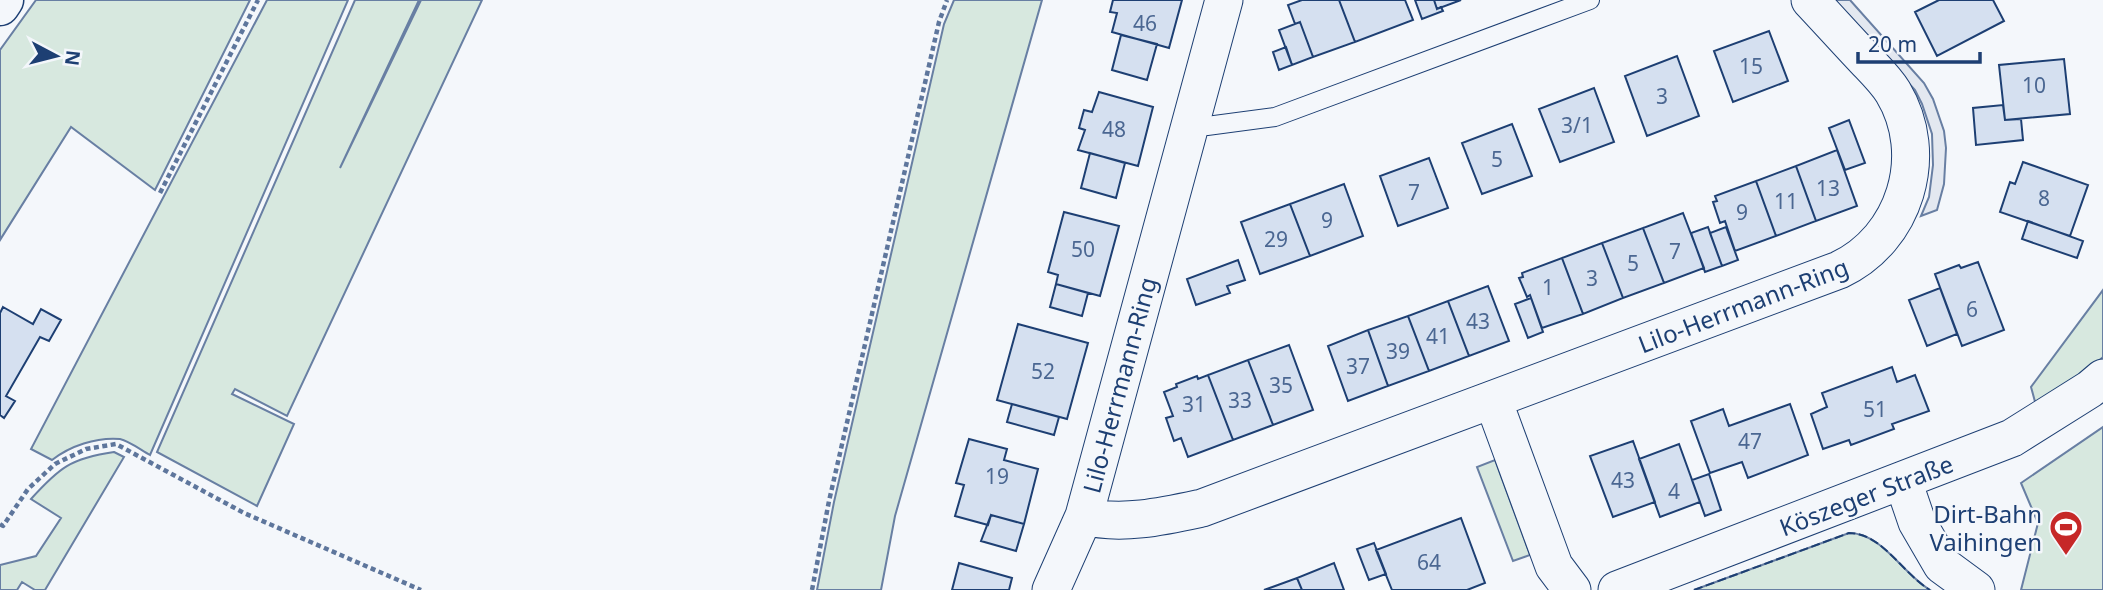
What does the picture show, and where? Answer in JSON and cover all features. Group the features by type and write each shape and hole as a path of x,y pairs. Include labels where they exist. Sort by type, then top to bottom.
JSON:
{"street":[{"path":"0,6 4,0"},
{"name":"Lilo-Herrmann-Ring","path":"1224,0 1084,516 1101,521 1167,516 1202,509 1839,270 1864,256 1885,235 1901,210 1911,156 1908,127 1891,89 1810,0"},
{"name":"Köszeger Straße","path":"1617,590 2012,438 2103,378"},
{"path":"1493,400 1554,566 1572,590"},
{"path":"1903,481 1917,522 1942,565 1976,590"},
{"path":"1051,590 1084,516"}],"lane":[{"path":"1191,121 1208,125 1275,117 1590,0"}],"path":[{"path":"160,194 258,0"},
{"path":"812,590 862,355 939,22 947,0"},
{"path":"0,524 3,526 28,489 55,464 86,449 116,444 244,513 421,590"}],"shaded area":[{"path":"36,0 250,0 155,190 71,127 0,240 0,50"},
{"path":"267,0 348,0 150,455 124,440 102,439 67,451 52,460 31,449"},
{"path":"355,0 419,0 340,168 421,0 482,0 287,416 235,389 232,394 294,424 257,506 157,452"},
{"path":"954,0 1042,0 895,516 881,590 817,590 834,502 944,24"},
{"path":"1834,0 1850,0 1924,83 1933,99 1944,131 1946,148 1944,184 1937,210 1921,216 1929,197 1933,165 1932,134 1922,104 1915,90"},
{"path":"2103,290 2103,357 2079,379 2037,409 2031,387"},
{"path":"2103,427 2103,590 2021,590 2038,523 2021,483"},
{"path":"114,452 124,457 45,590 35,590 22,582 17,590 0,590 0,565 36,556 61,518 31,499 67,466 76,461"},
{"path":"1495,460 1530,555 1513,561 1477,467"},
{"path":"1849,533 1861,535 1882,547 1930,590 1694,590"}],"building":[{"path":"1113,0 1182,0 1169,48 1112,32 1117,13 1110,12"},
{"path":"1302,0 1339,0 1355,42 1313,57 1300,22 1295,24 1288,5"},
{"path":"1339,0 1405,0 1413,20 1355,42"},
{"path":"1415,0 1434,0 1437,9 1441,7 1443,11 1422,19"},
{"path":"1434,0 1461,0 1437,9"},
{"path":"1939,0 1993,0 2004,21 1937,56 1915,12"},
{"path":"1300,22 1313,57 1292,65 1279,30"},
{"path":"1769,31 1788,81 1733,102 1714,51"},
{"path":"1121,35 1157,44 1147,80 1112,70"},
{"path":"1286,47 1292,65 1279,70 1273,52"},
{"path":"1677,56 1699,116 1647,136 1625,76"},
{"path":"2064,59 2070,114 2005,120 1999,65"},
{"path":"1594,88 1614,142 1560,162 1539,109"},
{"path":"1099,92 1153,107 1138,166 1078,150 1085,130 1079,128 1084,110 1092,112"},
{"path":"2003,105 2005,120 2021,119 2023,140 1976,145 1973,108"},
{"path":"1849,120 1865,163 1845,170 1829,128"},
{"path":"1512,124 1532,176 1482,194 1462,143"},
{"path":"1837,150 1857,206 1816,221 1796,166"},
{"path":"1090,153 1125,163 1116,198 1081,188"},
{"path":"1429,158 1448,208 1398,226 1380,176"},
{"path":"2023,162 2088,185 2070,236 2000,212 2010,182 2015,184"},
{"path":"1796,166 1816,221 1776,236 1756,181"},
{"path":"1756,181 1776,236 1735,251 1725,221 1720,223 1713,202 1717,201 1715,196"},
{"path":"1344,184 1363,236 1310,256 1290,204"},
{"path":"1290,204 1310,256 1260,274 1241,222"},
{"path":"1064,212 1119,226 1100,296 1056,284 1058,275 1048,272"},
{"path":"1683,213 1704,268 1664,283 1643,228"},
{"path":"2028,221 2083,241 2077,258 2022,239"},
{"path":"1708,227 1722,266 1705,272 1691,233"},
{"path":"1726,227 1738,260 1722,266 1710,233"},
{"path":"1643,228 1664,283 1623,298 1602,243"},
{"path":"1602,243 1623,298 1583,314 1562,258"},
{"path":"1562,258 1583,314 1542,328 1530,295 1527,297 1519,278 1523,277 1522,273"},
{"path":"1238,260 1245,280 1227,286 1230,293 1196,305 1187,279"},
{"path":"1978,262 2004,330 1962,346 1935,274 1959,265 1961,268"},
{"path":"1056,284 1088,293 1082,316 1050,307"},
{"path":"1488,286 1509,341 1469,356 1448,301"},
{"path":"1940,288 1957,334 1927,346 1909,300"},
{"path":"1531,298 1543,332 1528,338 1515,304"},
{"path":"1448,301 1469,356 1429,371 1408,316"},
{"path":"3,307 33,324 41,309 61,320 49,341 40,337 6,396 15,401 4,418 0,415 0,313"},
{"path":"1408,316 1429,371 1388,386 1368,330"},
{"path":"1018,324 1088,343 1067,419 997,400"},
{"path":"1368,330 1388,386 1348,401 1328,346"},
{"path":"1289,345 1313,410 1273,425 1248,360"},
{"path":"1248,360 1273,425 1233,440 1208,375"},
{"path":"1892,367 1897,382 1915,375 1929,411 1892,424 1894,429 1851,445 1849,440 1823,449 1811,414 1827,407 1822,393"},
{"path":"1208,375 1233,440 1188,457 1181,438 1174,441 1166,418 1173,416 1164,392 1177,387 1176,384"},
{"path":"1012,404 1059,417 1054,435 1007,422"},
{"path":"1790,404 1808,455 1748,478 1742,462 1710,473 1691,421 1723,409 1729,426"},
{"path":"969,439 1007,449 1004,460 1038,469 1024,524 991,515 988,525 955,516 964,485 956,483"},
{"path":"1633,441 1655,502 1613,517 1590,456"},
{"path":"1679,444 1700,502 1660,517 1639,459"},
{"path":"1709,474 1721,510 1705,516 1692,480"},
{"path":"991,515 1024,524 1016,551 981,541"},
{"path":"1461,518 1485,583 1467,590 1392,590 1376,550"},
{"path":"1374,543 1386,574 1369,580 1357,549"},
{"path":"959,563 1012,578 1009,590 952,590"},
{"path":"1334,563 1344,590 1302,590 1297,578"},
{"path":"1297,578 1302,590 1264,590"}],"fence":[{"path":"1694,590 1849,533 1861,535 1882,547 1930,590"}],"place":[{"name":"Dirt-Bahn Vaihingen","path":"2066,557"}]}
